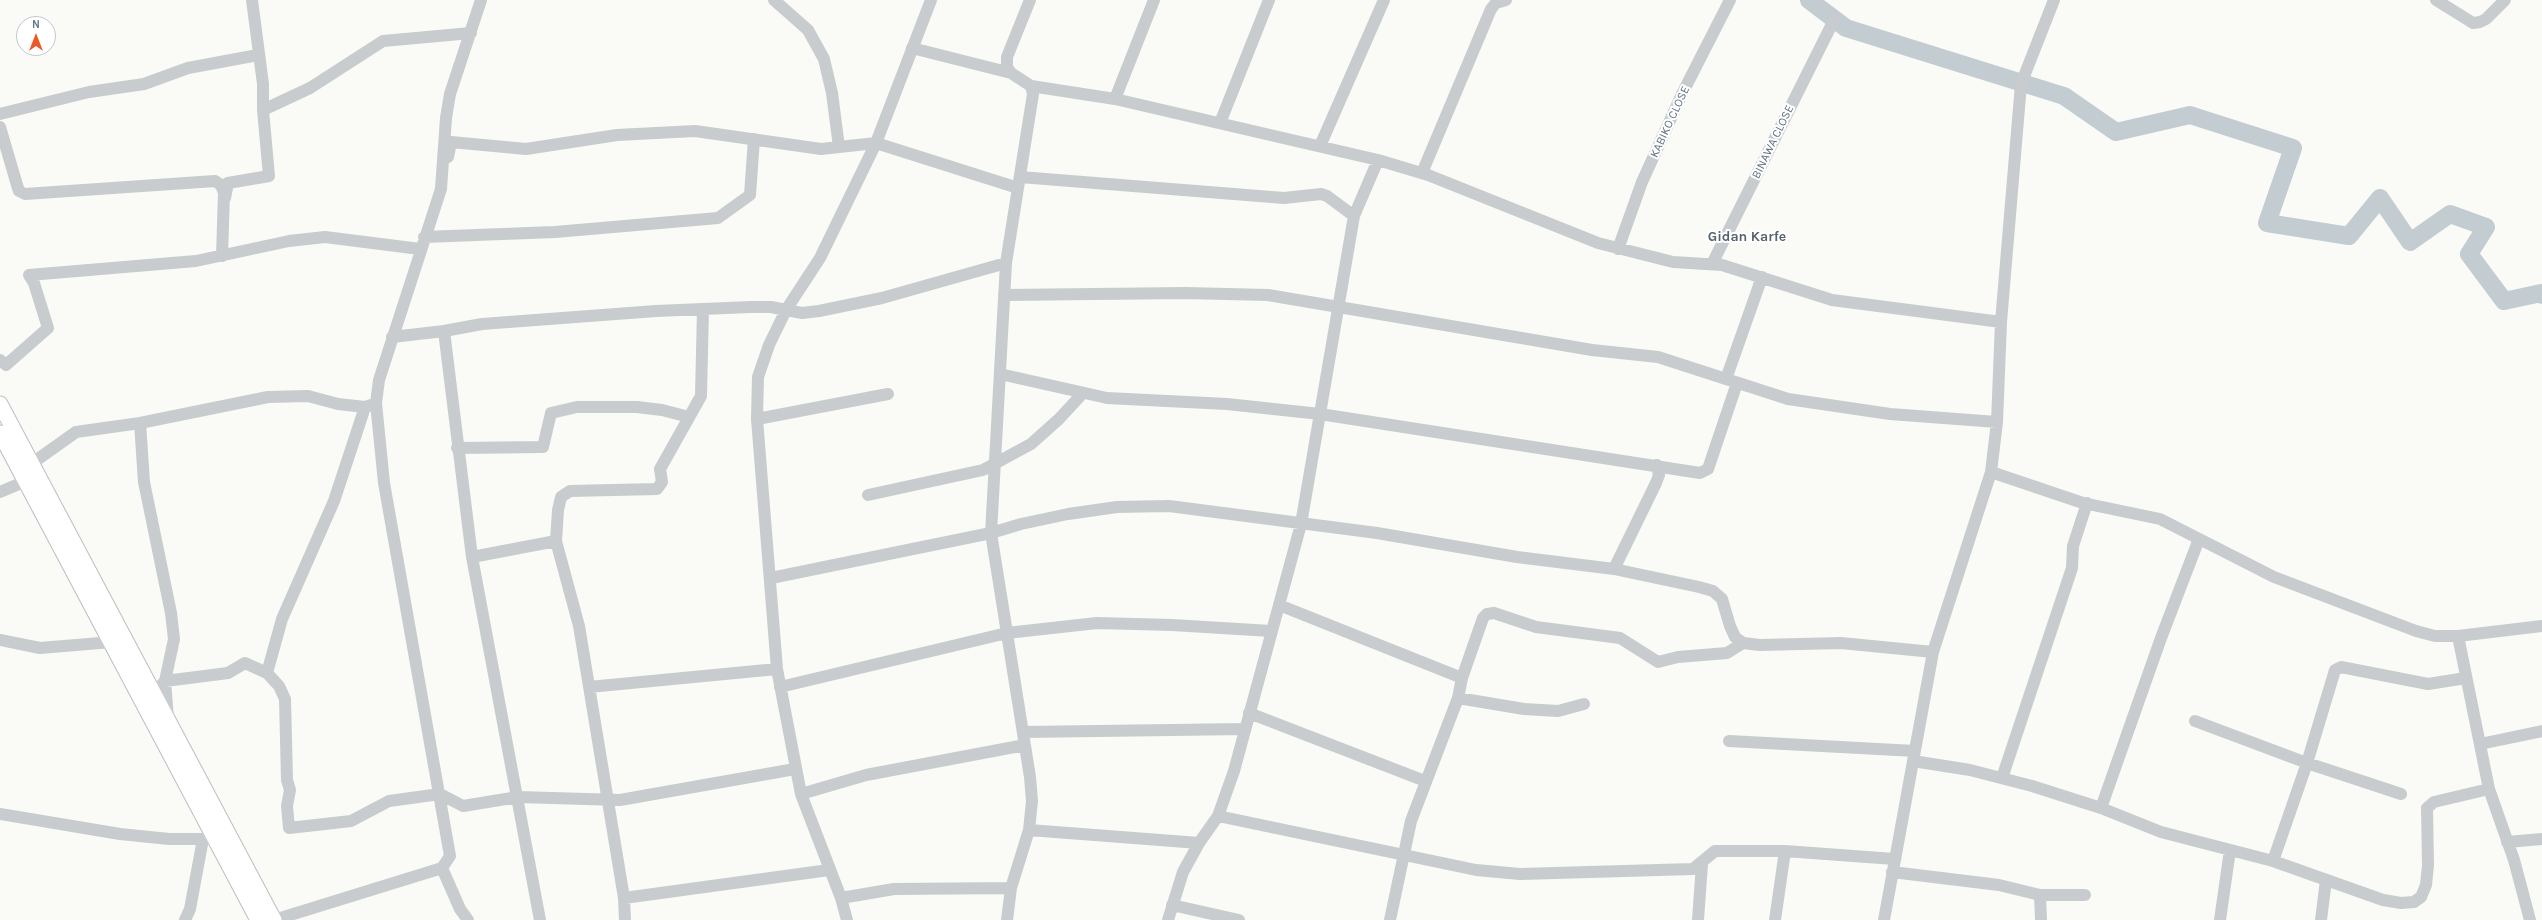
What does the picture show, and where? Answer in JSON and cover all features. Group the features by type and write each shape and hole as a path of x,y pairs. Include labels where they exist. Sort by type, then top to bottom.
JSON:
{"main road":[{"path":"1,409 274,920"},
{"path":"0,433 112,642 209,839 258,920"}],"street":[{"path":"224,207 228,183 269,176 263,110 263,84 252,0"},
{"path":"441,189 446,118 450,94 481,0"},
{"path":"774,0 808,30 824,59 832,94 839,147"},
{"path":"847,920 841,898 801,794 777,669 771,578 757,419 758,377 768,345 786,310 820,258 876,143 931,0"},
{"path":"1011,73 1007,67 1007,57 1030,0"},
{"path":"1115,99 1154,0"},
{"path":"1220,123 1269,0"},
{"path":"1320,146 1384,0"},
{"path":"1422,172 1491,9 1496,4 1506,0"},
{"name":"KABIKO CLOSE","path":"1618,249 1642,182 1679,100 1730,0"},
{"path":"1884,920 1933,652 1991,472 1997,422 2001,322 2021,84 2054,0"},
{"path":"2436,0 2473,22 2480,22 2486,19 2505,0"},
{"name":"BINAWA CLOSE","path":"1712,264 1834,20"},
{"path":"263,110 310,88 383,40 471,33"},
{"path":"912,48 1011,73 1031,86 1115,99 1320,146 1422,172 1598,244 1673,262 1722,265 1832,300 2001,322"},
{"path":"0,114 89,92 144,84 188,68 258,55"},
{"path":"1008,920 1010,888 1029,830 1032,801 1025,745 991,533 1006,263 1033,94 1031,86"},
{"path":"0,127 19,191 25,194 215,181 221,185 224,193 222,256"},
{"path":"267,673 282,619 334,501 379,380 424,236 441,189 451,142 526,149 617,135 695,131 821,149 876,143 1019,183 1284,198 1321,194 1354,216"},
{"path":"424,236 555,232 718,218 750,195 754,139"},
{"path":"1168,920 1183,872 1199,843 1218,816 1234,771 1301,524 1337,306 1354,216 1378,160"},
{"path":"0,360 6,365 48,328 34,282 29,275 196,260 222,256 289,241 325,237 420,249"},
{"path":"392,337 444,331 482,324 703,309 757,307 802,313 819,312 882,298 1006,263"},
{"path":"1000,374 1107,398 1227,404 1320,414 1657,465 1700,473 1708,469 1762,277"},
{"path":"1004,295 1185,293 1268,295 1586,348 1658,357 1788,399 1845,409 1997,422"},
{"path":"625,920 624,898 579,626 556,540 558,510 561,496 570,491 657,489 662,482 660,469 678,434 701,396 703,309"},
{"path":"444,331 457,448 472,557 540,920"},
{"path":"868,495 969,474 994,464 1031,444 1059,419 1082,393"},
{"path":"757,419 888,394"},
{"path":"31,464 76,432 140,423 268,397 308,396 338,404 370,405"},
{"path":"274,920 442,868 447,863 450,849 370,405"},
{"path":"457,448 543,447 551,413 577,407 637,407 662,410 689,417"},
{"path":"140,423 144,482 171,613 174,639 165,681 168,724"},
{"path":"1614,569 1656,483 1658,475 1657,465"},
{"path":"1991,472 2087,503 2160,519 2274,577 2416,631 2435,636 2458,636 2542,626"},
{"path":"0,492 26,482"},
{"path":"2002,778 2072,568 2073,546 2087,503"},
{"path":"771,578 991,533 1021,524 1068,514 1117,507 1170,506 1614,569 1713,591 1722,599 1735,637 1743,643 1760,645 1841,643 1933,652"},
{"path":"2101,808 2161,638 2199,539"},
{"path":"472,557 556,540"},
{"path":"1278,605 1462,678"},
{"path":"1390,920 1411,821 1458,698 1462,678 1483,618 1487,614 1494,614 1536,627 1620,638 1658,662 1678,657 1727,653 1743,643"},
{"path":"780,687 1007,633 1097,623 1172,625 1271,631"},
{"path":"2458,636 2489,789 2507,842 2530,920"},
{"path":"0,640 40,648 112,642"},
{"path":"153,695 165,681 228,673 245,663 267,673 279,686 285,699 287,780 290,790 287,806 289,828 351,821 389,801 440,794 463,806 518,797 620,800 795,769"},
{"path":"2273,861 2308,763 2335,670 2341,667 2428,684 2466,678"},
{"path":"589,687 777,669"},
{"path":"1458,698 1524,709 1558,711 1584,704"},
{"path":"1249,713 1425,781"},
{"path":"2195,721 2308,763 2401,794"},
{"path":"1023,732 1245,729"},
{"path":"2480,744 2542,731"},
{"path":"1729,741 1914,756 2002,778 2101,808 2161,832 2273,861 2383,900 2401,903 2414,902 2421,897 2426,885 2428,865 2427,808 2434,802 2489,789"},
{"path":"801,794 866,775 1025,745"},
{"path":"0,814 120,834 169,839 209,839 185,920"},
{"path":"1218,816 1403,856 1476,870 1520,874 1693,869 1702,864 1715,852 1785,851 1894,859"},
{"path":"1029,830 1199,843"},
{"path":"2507,842 2542,839"},
{"path":"2220,920 2230,850"},
{"path":"1775,920 1785,851"},
{"path":"1698,920 1702,864"},
{"path":"442,868 460,909 468,920"},
{"path":"624,898 829,870"},
{"path":"1892,872 1999,885 2040,895 2085,895"},
{"path":"2321,920 2326,880"},
{"path":"841,898 894,889 1010,888"},
{"path":"2040,895 2040,920"},
{"path":"1172,905 1239,920"}],"waterway":[{"path":"1809,0 1846,28 2064,96 2116,132 2190,115 2293,148 2267,223 2349,236 2380,198 2410,242 2450,214 2486,227 2469,254 2504,301 2541,293 2542,295"}],"district":[{"name":"Gidan Karfe","path":"1747,237"}]}
